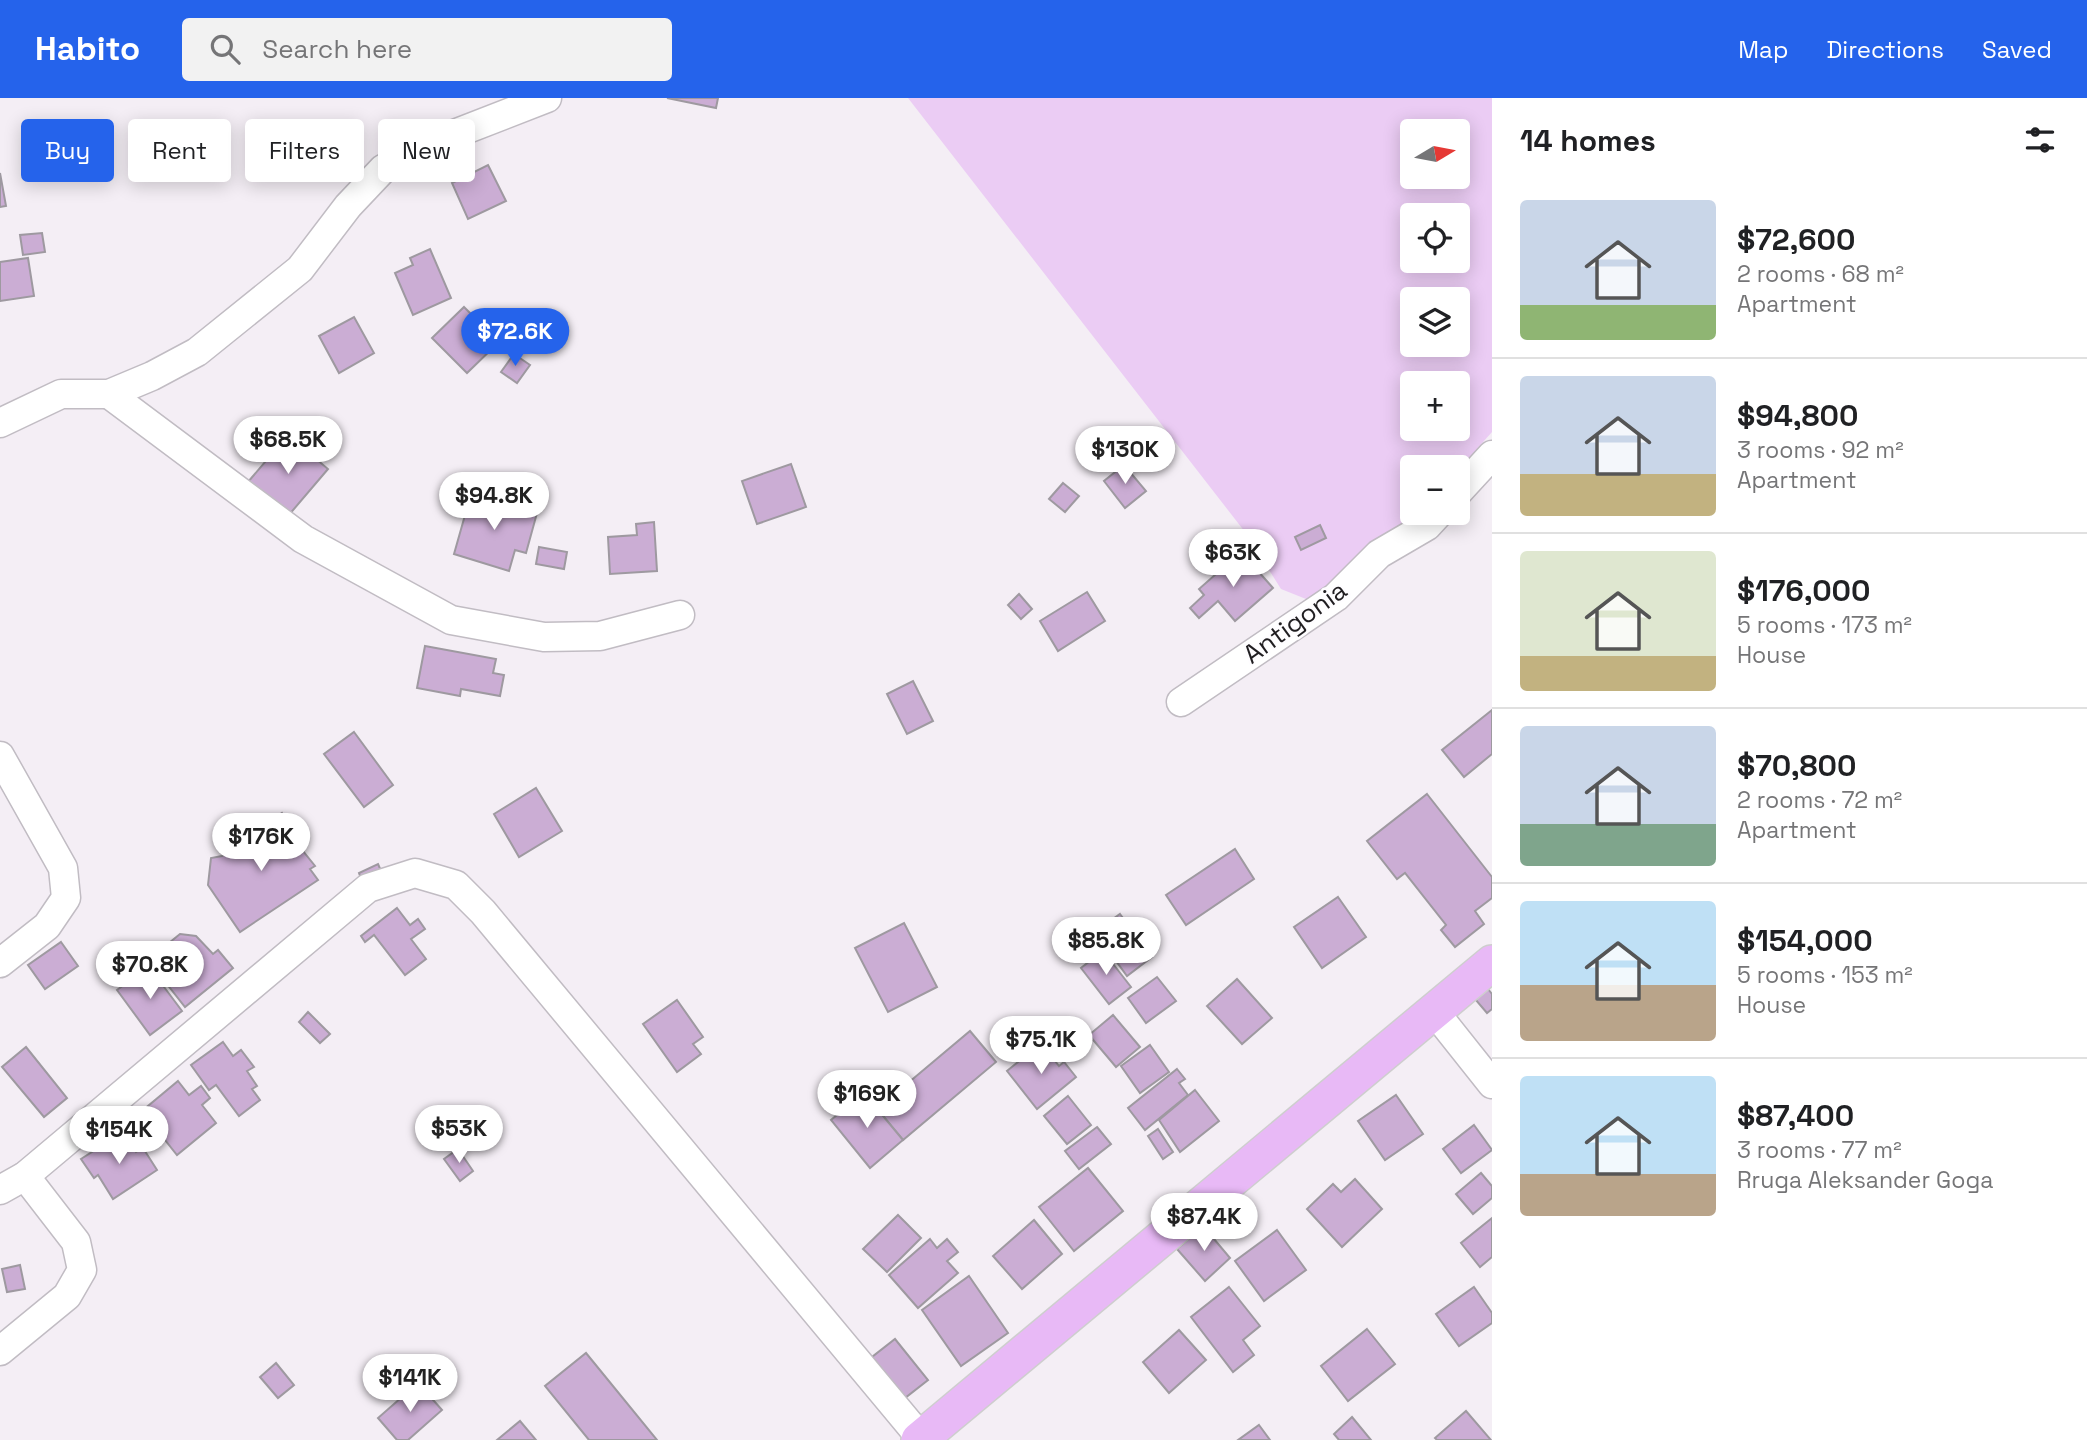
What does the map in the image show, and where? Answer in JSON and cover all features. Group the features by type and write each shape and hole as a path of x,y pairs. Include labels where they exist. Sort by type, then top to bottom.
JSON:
{"main road":[{"path":"920,1439 1492,964"}],"street":[{"path":"0,423 61,394 109,394 152,376 197,352 300,269 348,205 383,169 426,145 547,98"},
{"path":"109,394 303,539 451,620 555,637 600,636 680,615"},
{"path":"1470,479 1492,455"},
{"name":"Antigonia","path":"1181,702 1336,597 1379,554 1428,525"},
{"path":"0,756 63,868 66,898 47,926 0,963"},
{"path":"0,1190 25,1176 368,888 415,873 456,885 483,912 920,1439"},
{"path":"1434,1011 1492,1084"},
{"path":"0,1351 67,1296 82,1269 76,1242 25,1176"}],"shaded area":[{"path":"908,98 1492,98 1492,432 1470,457 1400,455 1400,525 1403,525 1352,570 1311,601 1281,589 1245,532"}],"building":[{"path":"667,98 718,98 716,108"},
{"path":"488,165 506,201 468,219 452,183 475,182 475,172"},
{"path":"0,173 6,206 0,207"},
{"path":"42,233 45,252 23,255 20,235"},
{"path":"430,249 451,298 413,315 395,273 413,265 410,258"},
{"path":"28,258 34,296 0,301 0,262"},
{"path":"464,307 499,342 467,373 432,338"},
{"path":"354,317 374,353 339,373 319,336"},
{"path":"514,354 530,365 517,383 501,372"},
{"path":"288,435 328,469 288,516 248,482"},
{"path":"791,464 806,507 757,524 742,481"},
{"path":"1124,465 1146,491 1125,508 1104,481"},
{"path":"1063,483 1079,496 1065,512 1049,499"},
{"path":"471,494 537,513 526,553 515,550 509,571 454,554"},
{"path":"654,522 657,571 610,574 608,537 637,535 636,524"},
{"path":"1320,525 1326,538 1301,550 1295,537"},
{"path":"539,547 567,552 564,569 536,564"},
{"path":"1241,552 1273,588 1235,621 1218,601 1199,618 1190,608 1204,595 1199,589"},
{"path":"1087,592 1105,621 1058,651 1040,621"},
{"path":"1019,594 1032,609 1021,619 1008,605"},
{"path":"425,646 496,659 493,673 504,675 500,696 461,689 460,696 417,688"},
{"path":"913,681 933,721 907,734 887,694"},
{"path":"1492,710 1492,754 1464,777 1442,750"},
{"path":"354,732 393,785 364,807 324,754"},
{"path":"536,788 562,831 519,857 494,814"},
{"path":"1427,794 1492,877 1492,898 1475,911 1484,924 1455,947 1441,930 1446,925 1405,873 1397,879 1367,841"},
{"path":"282,813 299,836 295,841 315,866 310,869 318,880 240,932 208,885 211,858 222,856"},
{"path":"1235,849 1254,879 1186,925 1166,895"},
{"path":"378,864 385,880 365,889 359,873"},
{"path":"1338,897 1366,937 1322,968 1294,927"},
{"path":"397,908 410,925 418,919 425,929 411,939 426,959 405,975 374,935 365,942 361,936"},
{"path":"1120,914 1152,957 1127,976 1095,932"},
{"path":"904,923 937,987 888,1012 855,948"},
{"path":"180,934 196,936 213,954 218,950 233,968 185,1007 148,960"},
{"path":"61,942 78,966 45,989 28,965"},
{"path":"1103,951 1131,987 1109,1004 1081,968"},
{"path":"149,967 182,1011 150,1035 117,990"},
{"path":"1157,977 1176,1001 1146,1023 1128,998"},
{"path":"1237,979 1272,1018 1242,1044 1207,1006"},
{"path":"1488,989 1492,994 1492,1009 1487,1013 1475,999"},
{"path":"677,1000 703,1037 693,1044 701,1054 677,1072 643,1024"},
{"path":"308,1012 330,1034 320,1043 299,1022"},
{"path":"1113,1015 1140,1047 1116,1067 1089,1035"},
{"path":"970,1031 996,1062 903,1140 877,1109"},
{"path":"223,1042 233,1056 241,1050 254,1067 247,1071 257,1086 252,1089 260,1100 239,1116 216,1085 209,1090 191,1065"},
{"path":"1041,1043 1059,1066 1064,1062 1076,1077 1037,1109 1007,1071"},
{"path":"1150,1045 1169,1072 1140,1093 1121,1066"},
{"path":"26,1047 67,1098 44,1117 2,1067"},
{"path":"1177,1069 1185,1079 1179,1083 1188,1095 1145,1130 1128,1108"},
{"path":"178,1081 189,1095 201,1086 210,1098 202,1105 216,1123 177,1155 142,1111"},
{"path":"1195,1090 1219,1121 1180,1152 1159,1120"},
{"path":"864,1093 903,1140 870,1168 831,1120"},
{"path":"1396,1095 1423,1134 1385,1160 1358,1121"},
{"path":"1068,1096 1091,1125 1067,1144 1044,1116"},
{"path":"1474,1125 1492,1150 1461,1173 1443,1149"},
{"path":"1097,1127 1111,1144 1079,1169 1065,1151"},
{"path":"1158,1129 1173,1152 1163,1159 1148,1136"},
{"path":"126,1137 136,1152 143,1148 157,1170 113,1199 98,1175 94,1178 81,1159 114,1138 117,1143"},
{"path":"458,1149 473,1171 460,1181 444,1159"},
{"path":"1088,1168 1123,1211 1074,1251 1039,1207"},
{"path":"1481,1173 1492,1186 1492,1198 1473,1214 1456,1194"},
{"path":"1355,1179 1382,1209 1342,1247 1307,1209 1333,1184 1341,1192"},
{"path":"898,1215 921,1238 887,1272 863,1249"},
{"path":"1492,1218 1492,1257 1480,1267 1461,1243"},
{"path":"1034,1220 1062,1254 1022,1289 993,1256"},
{"path":"1203,1226 1230,1258 1205,1281 1177,1249"},
{"path":"1277,1230 1306,1270 1264,1301 1235,1261"},
{"path":"930,1239 937,1248 947,1239 958,1252 947,1261 958,1273 918,1308 889,1275"},
{"path":"20,1265 25,1289 7,1292 2,1269"},
{"path":"969,1276 1008,1333 961,1366 922,1310"},
{"path":"1229,1287 1260,1326 1243,1340 1254,1355 1233,1372 1191,1317"},
{"path":"1474,1287 1492,1313 1492,1323 1459,1346 1436,1314"},
{"path":"1367,1329 1395,1364 1348,1401 1321,1366"},
{"path":"1179,1330 1206,1360 1169,1393 1143,1362"},
{"path":"895,1339 928,1380 905,1398 872,1357"},
{"path":"586,1353 657,1440 589,1440 545,1386"},
{"path":"276,1363 294,1385 278,1398 260,1377"},
{"path":"418,1383 442,1410 408,1440 397,1440 378,1418"},
{"path":"1466,1411 1491,1440 1435,1438"},
{"path":"1352,1417 1371,1440 1339,1440 1334,1434"},
{"path":"520,1421 536,1440 497,1440"},
{"path":"1259,1425 1270,1440 1238,1440"}]}
